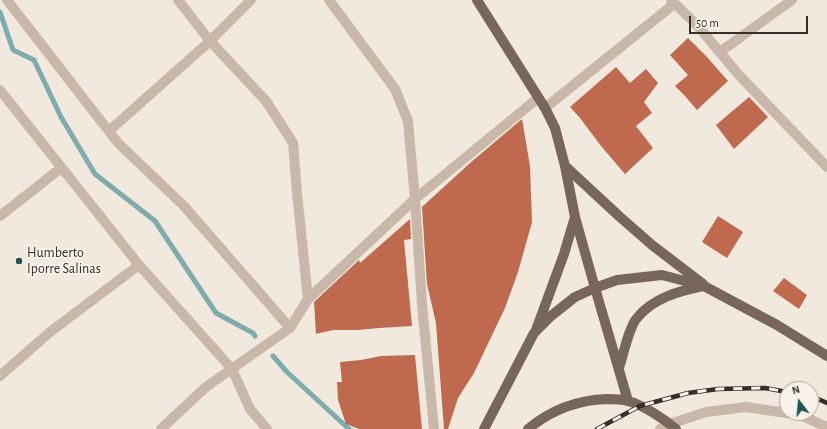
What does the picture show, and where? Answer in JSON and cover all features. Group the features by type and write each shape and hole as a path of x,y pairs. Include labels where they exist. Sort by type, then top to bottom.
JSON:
{"main road":[{"path":"477,0 555,128 566,166 575,217 594,288 628,401"},
{"path":"566,166 647,241 704,286 777,325 827,356"},
{"path":"484,429 534,333 564,254 575,217"},
{"path":"534,333 551,316 575,297 594,288 617,280 662,275 704,286"},
{"path":"619,368 636,318 654,303 678,292 704,286"},
{"path":"528,429 551,413 573,404 594,400 616,399 628,401 673,427"}],"street":[{"path":"7,0 118,143 184,206 290,328"},
{"path":"178,0 210,41 266,101 294,143 297,194 308,299"},
{"path":"109,131 210,41 250,0"},
{"path":"329,0 395,89 408,121 422,304 434,429"},
{"path":"720,52 792,0"},
{"path":"544,108 673,2 697,25 738,74 827,167"},
{"path":"0,90 139,265 232,370 250,410 267,429"},
{"path":"161,429 206,387 290,328 308,299 415,199 538,98"},
{"path":"0,216 61,168"},
{"path":"0,376 50,332 139,265"},
{"path":"660,429 673,427 706,412 746,407 800,415 827,427"}],"building":[{"path":"688,38 728,81 697,110 675,86 688,75 670,55"},
{"path":"616,67 630,83 646,69 658,83 644,102 652,113 636,126 653,148 625,174 570,107"},
{"path":"749,97 768,117 734,149 716,125"},
{"path":"522,119 530,166 532,222 518,272 505,308 474,373 458,398 448,429 444,429 436,323 427,284 422,207 470,163"},
{"path":"718,216 743,232 727,258 702,242"},
{"path":"410,219 411,239 404,240 412,326 358,330 333,330 316,334 314,302 359,260 360,263"},
{"path":"784,278 807,295 799,309 773,291"},
{"path":"415,355 422,429 359,429 346,424 338,400 337,382 342,382 340,362 381,356"}],"waterway":[{"path":"0,12 13,50 34,60 61,117 95,174 155,221 216,313 253,333 255,336"},
{"path":"273,356 287,372 349,429"}],"railway":[{"path":"597,429 640,406 688,393 718,389 765,388 779,391"},
{"path":"819,400 827,403"}],"place":[{"name":"Humberto Iporre Salinas","path":"19,261"}]}
